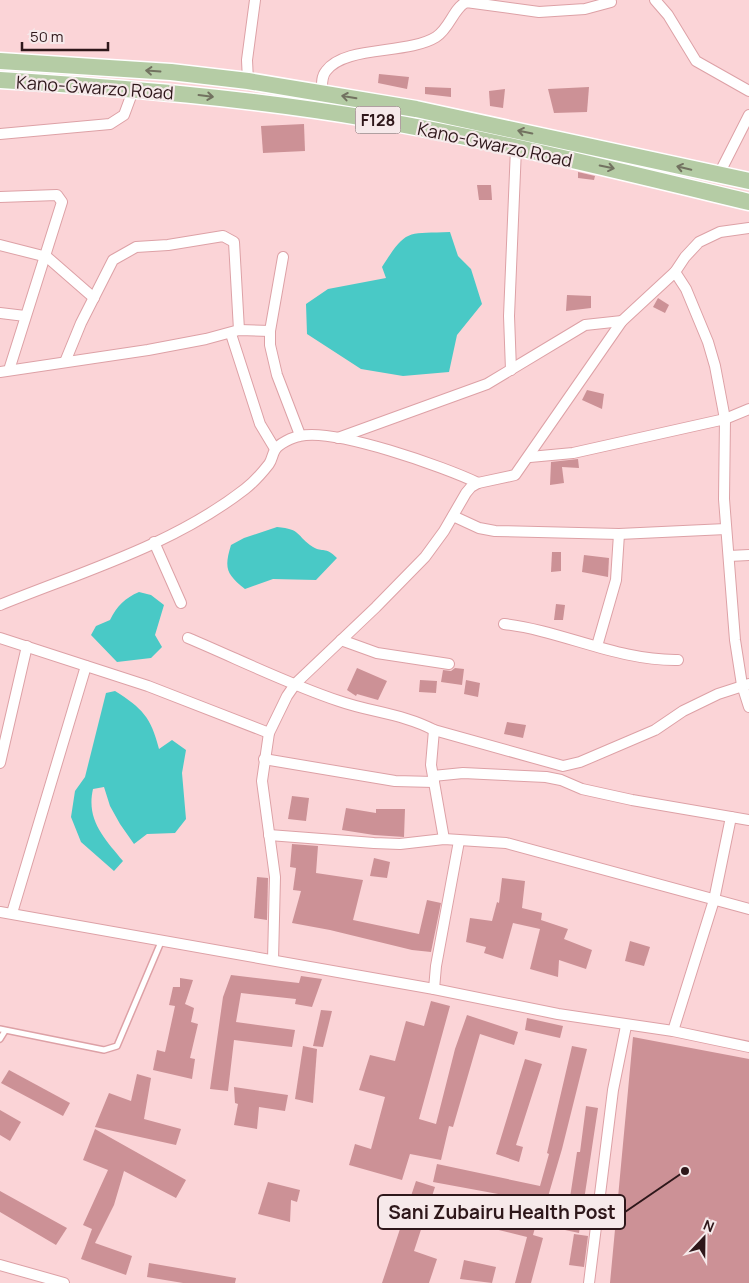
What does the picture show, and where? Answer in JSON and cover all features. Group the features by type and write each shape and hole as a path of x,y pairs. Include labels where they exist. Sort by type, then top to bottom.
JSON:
{"main road":[{"name":"Kano-Gwarzo Road","path":"0,61 171,72 248,81 436,114 718,176 749,181"},
{"name":"Kano-Gwarzo Road","path":"0,80 134,88 270,103 372,119 656,178 749,202"}],"street":[{"path":"248,81 248,60 255,0"},
{"path":"655,0 668,15 696,61 749,91"},
{"path":"322,93 323,77 327,69 351,56 389,51 429,40 442,32 460,6 466,2 539,12 585,9 611,2"},
{"path":"0,134 110,124 124,115 134,88"},
{"path":"718,176 749,115"},
{"path":"511,370 508,316 516,148"},
{"path":"0,197 54,195 61,198 47,256 5,371 148,350 235,332 270,331"},
{"path":"273,960 275,876 263,794 264,759 270,733 286,696 296,683 425,557 466,493 478,483 515,475 530,457 622,321 675,272 692,250 708,236 720,232 749,228"},
{"path":"0,605 67,580 192,525 242,491 263,472 273,457 275,449 260,424 235,332 234,242 226,236 129,250 113,260 65,362"},
{"path":"0,245 47,256 94,298"},
{"path":"283,258 270,331 272,358 300,436"},
{"path":"675,272 686,289 708,342 715,366 725,419 726,529 735,640 749,706"},
{"path":"0,313 25,316"},
{"path":"337,438 473,391 585,325 622,321"},
{"path":"530,457 573,453 725,419 749,409"},
{"path":"275,449 300,436 337,438 430,462 478,483"},
{"path":"453,516 478,528 495,531 619,534 726,529"},
{"path":"597,646 616,580 619,534"},
{"path":"154,542 181,602"},
{"path":"729,556 749,555"},
{"path":"504,624 546,631 617,653 653,659 678,660"},
{"path":"0,638 179,698 270,733"},
{"path":"188,638 342,702 421,723 434,730 563,766 580,762 655,730 683,711 746,685"},
{"path":"341,640 377,653 449,664"},
{"path":"0,762 26,646"},
{"path":"12,914 86,666"},
{"path":"434,730 431,765 444,839"},
{"path":"264,759 395,781 433,779 464,772 562,780 582,789 749,820"},
{"path":"562,780 563,766"},
{"path":"673,1032 714,900 731,817"},
{"path":"269,836 400,844 444,839 521,845 749,909"},
{"path":"434,989 436,966 459,841"},
{"path":"0,912 749,1047"},
{"path":"589,1283 613,1090 626,1026"},
{"path":"0,1264 64,1283"}],"lane":[{"path":"0,1039 3,1030 111,1050 117,1046 161,942"}],"water":[{"path":"450,232 458,256 471,269 482,304 457,335 449,372 403,376 361,369 307,334 306,304 328,289 386,278 382,267 397,245 409,236 424,233"},
{"path":"277,527 295,531 316,549 330,552 337,558 316,580 273,579 245,589 230,575 228,570 227,565 231,545 244,538"},
{"path":"139,592 151,595 164,605 155,635 162,647 151,658 117,662 91,635 96,626 110,620 122,603"},
{"path":"115,691 139,708 144,714 153,729 159,749 172,740 186,750 182,773 186,819 175,833 147,834 134,844 110,806 104,787 93,789 92,810 94,819 103,836 123,861 114,871 81,842 71,817 75,791 85,777 106,693"}],"building":[{"path":"379,74 409,77 407,89 378,83"},
{"path":"425,87 451,88 451,97 425,94"},
{"path":"589,87 587,112 554,113 548,89"},
{"path":"505,89 503,108 490,106 489,91"},
{"path":"304,124 305,151 263,153 261,126"},
{"path":"578,172 595,176 594,180 578,178"},
{"path":"477,185 491,185 492,200 479,200"},
{"path":"567,295 591,296 591,308 566,311"},
{"path":"658,298 669,305 665,313 653,307"},
{"path":"587,390 604,394 602,409 582,400"},
{"path":"578,459 579,468 562,467 564,483 550,485 551,462"},
{"path":"552,552 561,552 561,571 551,572"},
{"path":"584,555 609,558 608,577 582,572"},
{"path":"556,604 565,605 563,620 554,620"},
{"path":"357,668 387,681 378,700 357,694 356,696 347,690"},
{"path":"455,668 464,669 462,685 441,682 443,670 451,671"},
{"path":"420,680 437,681 436,693 419,692"},
{"path":"466,680 480,683 478,697 464,694"},
{"path":"507,722 526,725 523,738 504,734"},
{"path":"292,796 309,798 306,821 288,819"},
{"path":"346,808 376,813 376,809 405,809 404,837 342,830"},
{"path":"292,844 318,846 316,873 363,880 353,920 419,934 427,900 441,903 431,952 412,950 330,930 292,923 301,891 293,890 296,868 290,867"},
{"path":"374,858 390,862 387,878 370,876"},
{"path":"257,877 268,878 267,920 254,918"},
{"path":"502,878 525,881 522,908 542,913 541,920 568,929 564,939 592,950 586,969 559,960 558,977 530,969 540,929 513,923 503,959 484,953 486,947 466,942 470,918 492,921 497,902 499,903"},
{"path":"630,941 650,947 644,966 625,961"},
{"path":"231,975 299,983 301,976 322,979 312,1007 295,1004 296,999 241,993 236,1022 295,1030 292,1047 234,1040 228,1091 210,1089 223,997"},
{"path":"180,978 193,980 185,1004 194,1008 191,1022 198,1024 190,1058 195,1059 192,1079 153,1070 157,1050 165,1052 175,1006 169,1005 173,987 180,987"},
{"path":"431,1001 450,1006 419,1119 436,1124 455,1049 467,1015 518,1032 514,1045 480,1034 453,1127 449,1126 441,1160 410,1154 402,1180 349,1165 355,1144 371,1149 385,1097 359,1090 370,1055 395,1061 406,1021 424,1026"},
{"path":"321,1010 332,1011 323,1047 313,1046"},
{"path":"527,1018 563,1026 560,1038 525,1030"},
{"path":"633,1037 749,1059 749,1283 610,1283"},
{"path":"303,1046 317,1049 313,1103 295,1099"},
{"path":"572,1046 587,1049 562,1149 547,1200 543,1199 533,1235 543,1238 531,1283 515,1283 527,1237 449,1218 454,1202 505,1214 509,1196 433,1182 437,1164 540,1186 549,1154 547,1153"},
{"path":"525,1059 542,1064 516,1145 523,1147 519,1162 496,1154"},
{"path":"9,1070 70,1103 63,1116 1,1083"},
{"path":"137,1074 151,1078 144,1119 181,1129 176,1145 95,1127 109,1093 131,1101"},
{"path":"234,1087 288,1095 285,1111 259,1107 257,1129 234,1125 238,1104 235,1103"},
{"path":"586,1106 598,1108 579,1233 565,1230 577,1152 580,1152"},
{"path":"0,1110 21,1122 10,1141 0,1135"},
{"path":"95,1129 186,1180 176,1198 124,1171 114,1205 95,1243 132,1256 126,1275 81,1259 92,1229 83,1225 108,1170 83,1160"},
{"path":"416,1181 435,1187 414,1251 437,1259 429,1283 382,1283"},
{"path":"268,1182 300,1190 297,1202 291,1200 290,1222 258,1214"},
{"path":"0,1191 67,1228 56,1245 0,1212"},
{"path":"574,1234 588,1236 584,1267 569,1265"},
{"path":"464,1260 496,1267 492,1283 460,1279"},
{"path":"149,1263 236,1278 235,1283 183,1283 147,1277"}],"place":[{"name":"Sani Zubairu Health Post","path":"685,1171"}]}
